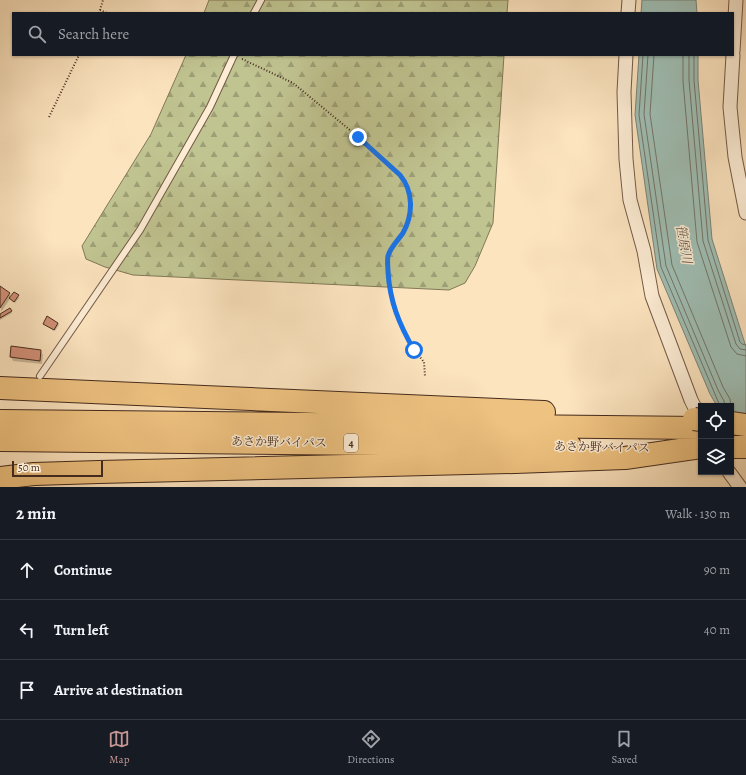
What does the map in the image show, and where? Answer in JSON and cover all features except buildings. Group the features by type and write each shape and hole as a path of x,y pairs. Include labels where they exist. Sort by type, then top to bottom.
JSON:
{"highway":[{"path":"0,388 698,430"},
{"name":"あさか野バイパス","path":"0,421 698,430"},
{"path":"734,423 746,425"},
{"path":"734,428 746,428"},
{"path":"0,478 34,474 625,458 698,430"},
{"name":"あさか野バイパス","path":"0,440 626,448 698,430"},
{"path":"734,447 746,447"}],"street":[{"path":"628,12 629,0"},
{"path":"734,34 736,0"},
{"path":"626,56 624,92 626,159 630,200 644,251 652,296 691,400 698,426"},
{"path":"733,56 730,107 735,157 746,213"},
{"path":"731,475 740,487"}],"lane":[{"path":"254,12 260,0"},
{"path":"40,376 140,230 238,57"}],"path":[{"path":"100,12 103,0"},
{"path":"49,117 80,56"},
{"path":"238,57 293,83 368,145 394,169 404,181 410,194 411,209 403,232 388,256 389,282 394,310 402,330 414,350 424,362 425,376"}],"green space":[{"path":"209,0 508,0 507,12 204,12"},
{"path":"186,56 504,56 493,223 475,266 465,283 449,290 133,275 105,267 86,259 82,246 151,134"}],"water":[{"path":"642,0 696,0 697,12 641,12"},
{"name":"笹原川","path":"639,56 698,56 698,80 712,239 746,347 746,455 734,435 734,403 715,403 710,394 657,269 635,115"}],"route":[{"path":"358,137 400,175 410,194 411,209 403,232 388,256 388,264 389,282 394,310 402,330 414,350"}]}
